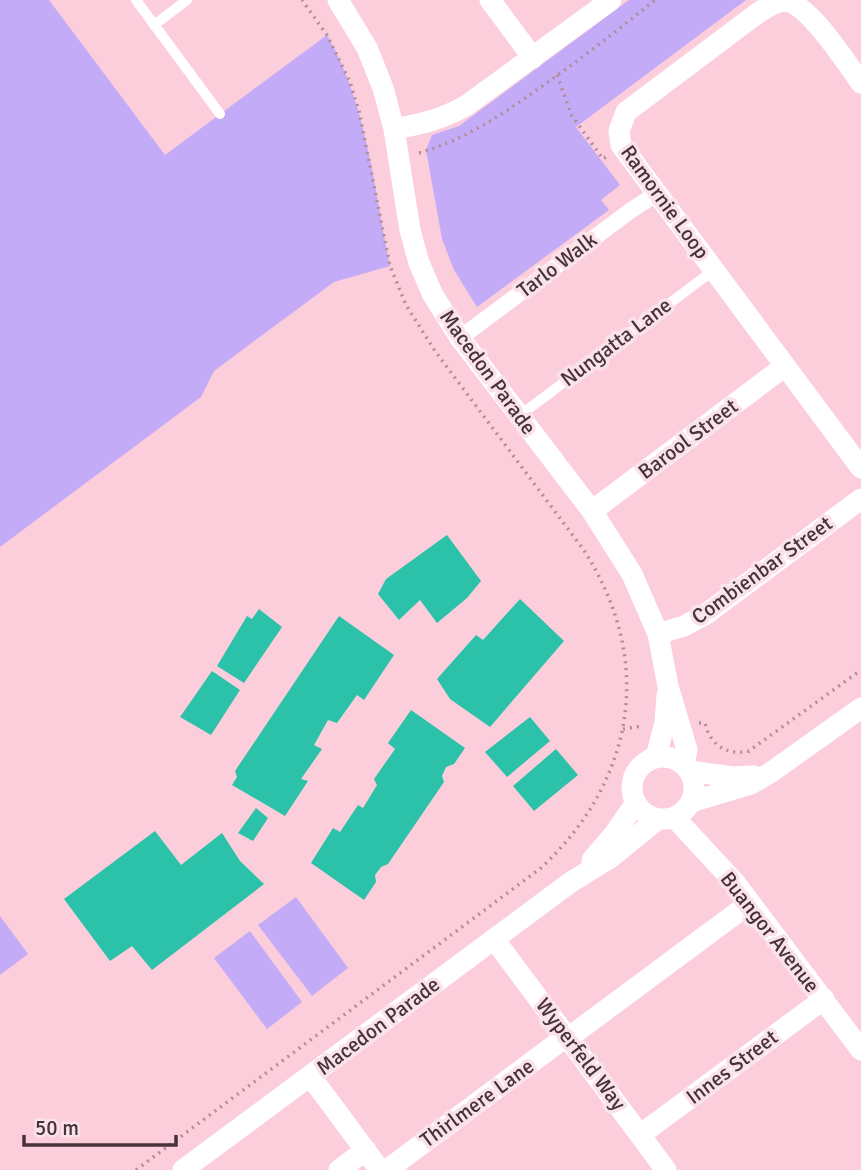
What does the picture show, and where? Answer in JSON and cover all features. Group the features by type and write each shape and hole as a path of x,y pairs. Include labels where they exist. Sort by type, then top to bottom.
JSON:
{"street":[{"name":"Macedon Parade","path":"338,0 366,48 383,88 394,129 410,230 419,262 433,295 460,338 592,511 632,574 658,634 673,722 687,750 687,768"},
{"path":"491,0 533,58"},
{"path":"394,129 445,118 467,105 611,0"},
{"name":"Ramornie Loop","path":"861,83 850,61 809,14 797,4 783,1 772,5 626,113 619,131 621,145 656,194 861,468"},
{"name":"Tarlo Walk","path":"460,338 656,194"},
{"name":"Barool Street","path":"592,511 785,366"},
{"name":"Combienbar Street","path":"658,634 684,626 706,614 861,499"},
{"path":"691,802 751,784 861,708"},
{"name":"Macedon Parade","path":"656,757 673,722"},
{"path":"687,768 694,786 691,802 684,811 666,818 649,817 635,804 631,792 632,780 645,761 656,757 671,757 687,768 733,777 770,773"},
{"name":"Macedon Parade","path":"571,882 615,834 635,804"},
{"name":"Macedon Parade","path":"183,1170 571,882 666,818"},
{"name":"Buangor Avenue","path":"666,818 736,884 861,1050"},
{"name":"Thirlmere Lane","path":"387,1170 750,902"},
{"name":"Wyperfeld Way","path":"495,939 666,1170"},
{"name":"Innes Street","path":"640,1135 824,999"},
{"path":"311,1077 380,1170"},
{"path":"339,1170 366,1150"}],"lane":[{"path":"136,0 220,114"},
{"path":"154,25 187,0"},
{"name":"Nungatta Lane","path":"519,416 714,270"}],"path":[{"path":"136,1170 541,868 580,827 600,796 614,762 623,729 626,703 624,647 609,596 583,549 435,351 406,304 390,266 359,111 350,82 340,57 302,0"},
{"path":"557,75 572,116 603,159 621,145"},
{"path":"623,729 673,722 705,723 707,733 720,747 739,753 749,751 861,670"}],"shaded area":[{"path":"0,0 49,0 165,155 327,35 341,62 360,118 390,266 334,282 214,371 201,397 0,547"},
{"path":"629,0 746,0 576,127 620,185 601,200 609,210 477,307 454,270 442,239 426,150 432,135 459,126"},
{"path":"296,897 348,968 312,996 258,925"},
{"path":"0,916 28,954 0,975"},
{"path":"250,931 302,1002 267,1029 214,958"}],"building":[{"path":"447,535 481,581 467,598 437,623 420,600 399,620 378,594 386,579"},
{"path":"520,599 564,641 490,727 450,699 437,679 476,635 483,640"},
{"path":"259,609 282,627 244,683 217,666 247,616 252,619"},
{"path":"339,616 394,655 364,700 357,695 337,723 328,720 314,745 322,749 301,779 308,781 285,816 232,785 237,777 235,771"},
{"path":"212,671 240,690 211,735 180,717"},
{"path":"411,710 465,748 454,764 446,767 442,776 444,782 388,864 381,867 375,875 376,882 364,900 311,863 333,828 340,832 358,805 363,808 377,785 374,779 395,749 388,743"},
{"path":"530,717 550,741 507,777 485,752"},
{"path":"556,749 578,775 534,811 513,786"},
{"path":"256,808 268,818 253,841 238,833"},
{"path":"155,831 181,865 222,833 240,861 264,884 152,970 132,946 110,961 64,899"}]}
